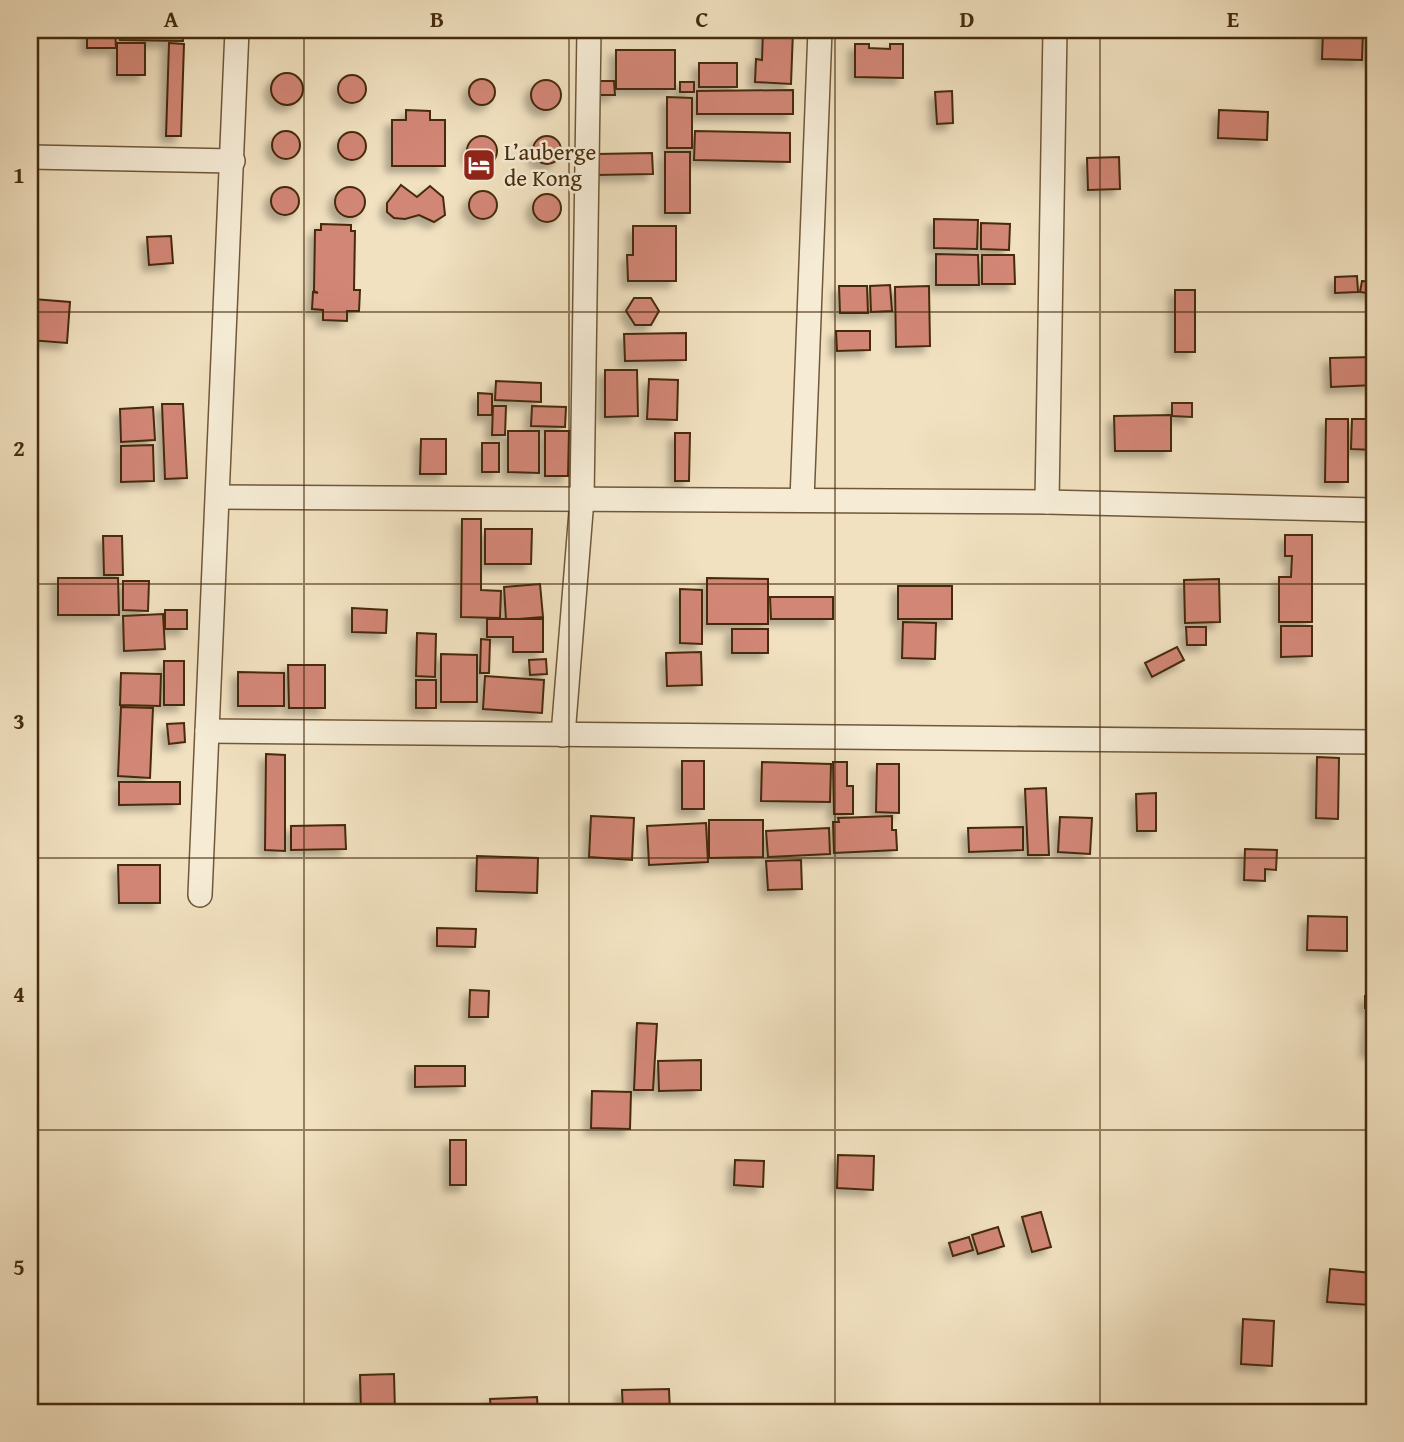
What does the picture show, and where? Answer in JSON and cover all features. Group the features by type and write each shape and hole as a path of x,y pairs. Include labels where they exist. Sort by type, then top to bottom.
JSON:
{"street":[{"path":"200,895 237,30"},
{"path":"563,734 582,499 589,30"},
{"path":"802,500 820,30"},
{"path":"1047,502 1055,30"},
{"path":"30,157 233,161"},
{"path":"218,496 1047,502 1374,510"},
{"path":"208,731 1374,742"}],"building":[{"path":"87,30 115,30 116,48 87,48"},
{"path":"120,30 182,30 183,41 120,40"},
{"path":"763,30 793,30 791,84 755,82 756,59 762,60"},
{"path":"1323,30 1363,30 1362,60 1322,59"},
{"path":"1368,30 1374,30 1374,60 1367,60"},
{"path":"117,43 145,43 145,75 117,75"},
{"path":"169,43 184,44 181,136 166,136"},
{"path":"855,44 890,49 890,44 903,44 903,78 855,77"},
{"path":"616,50 675,50 675,89 616,89"},
{"path":"699,63 737,63 737,87 699,87"},
{"path":"287,73 298,78 303,89 298,100 287,105 276,100 271,89 276,78"},
{"path":"352,75 362,79 366,89 362,99 352,103 342,99 338,89 342,79"},
{"path":"482,79 491,83 495,92 491,101 482,105 473,101 469,92 473,83"},
{"path":"546,80 552,81 560,89 560,101 552,109 546,110 540,109 532,101 531,95 532,89 540,81"},
{"path":"597,81 614,81 615,95 597,95"},
{"path":"680,82 694,82 694,92 680,92"},
{"path":"793,90 793,114 697,114 697,91"},
{"path":"952,91 953,123 937,124 935,92"},
{"path":"667,97 692,98 692,148 667,148"},
{"path":"406,110 430,111 430,120 445,120 445,166 392,166 392,120 406,120"},
{"path":"1219,110 1268,112 1267,140 1218,138"},
{"path":"286,131 296,135 300,145 296,155 286,159 276,155 272,145 276,135"},
{"path":"695,131 790,133 790,162 694,160"},
{"path":"352,132 362,136 366,146 362,156 352,160 342,156 338,146 342,136"},
{"path":"482,136 488,137 496,145 496,157 488,165 482,166 476,165 468,157 467,151 468,145 476,137"},
{"path":"547,136 557,140 561,150 557,160 547,164 537,160 533,150 537,140"},
{"path":"665,152 690,152 690,213 665,213"},
{"path":"652,153 653,174 597,175 597,154"},
{"path":"1119,157 1120,189 1088,190 1087,158"},
{"path":"401,185 417,197 430,186 443,197 445,215 434,222 419,215 405,219 394,218 387,212 387,203"},
{"path":"285,187 295,191 299,201 295,211 285,215 275,211 271,201 275,191"},
{"path":"350,187 361,191 365,202 361,213 350,217 339,213 335,202 339,191"},
{"path":"483,191 493,195 497,205 493,215 483,219 473,215 469,205 473,195"},
{"path":"547,194 557,198 561,208 557,218 547,222 537,218 533,208 537,198"},
{"path":"934,219 978,220 977,249 934,248"},
{"path":"981,223 1010,224 1009,250 981,249"},
{"path":"321,224 351,225 351,231 355,231 354,290 360,290 359,311 347,311 347,321 323,320 323,310 312,309 313,292 318,293 314,291 315,230 321,230"},
{"path":"633,226 676,226 676,281 628,281 627,255 633,255"},
{"path":"171,236 173,263 149,265 147,237"},
{"path":"936,254 978,255 979,285 936,285"},
{"path":"982,255 1014,255 1015,284 982,284"},
{"path":"1357,276 1358,292 1335,293 1335,277"},
{"path":"1362,281 1374,282 1374,294 1360,292"},
{"path":"890,285 892,311 871,312 870,286"},
{"path":"839,286 867,286 868,313 840,313"},
{"path":"929,286 930,346 896,347 895,287"},
{"path":"1175,290 1195,290 1195,352 1175,352"},
{"path":"634,298 651,298 659,311 651,325 635,325 626,311"},
{"path":"33,299 70,302 67,343 30,340"},
{"path":"836,331 870,331 870,350 837,351"},
{"path":"686,333 686,360 625,361 624,334"},
{"path":"1373,357 1374,385 1331,387 1330,358"},
{"path":"605,370 637,370 638,416 605,417"},
{"path":"649,379 678,380 677,420 647,419"},
{"path":"496,381 541,383 541,402 495,400"},
{"path":"478,393 492,394 492,415 478,415"},
{"path":"1172,403 1192,403 1192,417 1172,416"},
{"path":"162,404 183,404 187,478 165,479"},
{"path":"493,406 506,406 505,435 492,435"},
{"path":"532,406 566,407 565,427 531,426"},
{"path":"153,407 155,440 121,442 120,409"},
{"path":"1171,415 1171,451 1115,451 1114,416"},
{"path":"1326,419 1348,419 1348,482 1325,482"},
{"path":"1352,419 1374,419 1374,450 1351,449"},
{"path":"508,431 539,431 539,473 508,472"},
{"path":"545,431 569,431 568,476 545,476"},
{"path":"675,433 690,433 689,481 675,481"},
{"path":"421,439 446,439 446,474 420,474"},
{"path":"482,443 499,443 499,472 482,472"},
{"path":"153,445 154,481 121,482 121,446"},
{"path":"462,519 481,519 481,590 501,591 500,618 461,617"},
{"path":"485,529 532,529 531,564 485,564"},
{"path":"1285,535 1312,535 1312,622 1279,622 1279,577 1291,577 1292,556 1285,556"},
{"path":"103,536 122,536 123,575 104,575"},
{"path":"58,578 118,578 119,615 58,615"},
{"path":"707,578 768,579 768,624 707,624"},
{"path":"1219,579 1220,622 1185,623 1184,580"},
{"path":"123,581 149,581 148,611 123,610"},
{"path":"540,584 543,617 506,620 504,587"},
{"path":"898,586 952,586 952,619 898,619"},
{"path":"680,589 702,590 702,644 680,643"},
{"path":"770,597 833,597 833,619 771,619"},
{"path":"352,608 387,610 386,633 352,632"},
{"path":"165,610 187,610 187,629 165,629"},
{"path":"163,614 165,649 124,651 123,616"},
{"path":"487,619 543,619 543,652 513,652 513,637 487,637"},
{"path":"903,622 936,623 935,659 902,658"},
{"path":"1281,626 1312,626 1312,656 1281,657"},
{"path":"1186,627 1206,627 1206,645 1187,645"},
{"path":"732,629 768,629 768,653 732,653"},
{"path":"417,633 436,634 435,677 416,676"},
{"path":"481,639 490,640 489,673 480,673"},
{"path":"1177,647 1184,660 1152,677 1145,663"},
{"path":"701,652 702,685 667,686 666,653"},
{"path":"441,654 477,655 477,702 441,702"},
{"path":"546,659 547,674 530,675 529,660"},
{"path":"164,661 184,661 184,705 164,705"},
{"path":"288,665 325,665 325,708 289,708"},
{"path":"238,672 284,673 284,706 238,706"},
{"path":"121,673 161,674 160,706 120,705"},
{"path":"485,676 544,680 542,713 483,709"},
{"path":"416,680 436,680 436,708 416,708"},
{"path":"121,707 153,708 150,778 118,776"},
{"path":"184,723 185,742 169,744 167,724"},
{"path":"266,754 285,755 285,851 265,850"},
{"path":"1317,757 1339,758 1338,819 1316,818"},
{"path":"682,761 704,761 704,809 682,809"},
{"path":"762,762 831,764 830,802 761,801"},
{"path":"833,762 847,762 847,786 853,786 853,814 834,814"},
{"path":"877,764 899,764 899,813 876,812"},
{"path":"119,782 180,782 180,804 119,805"},
{"path":"1046,788 1049,855 1028,855 1025,789"},
{"path":"1156,793 1156,831 1137,831 1136,794"},
{"path":"591,816 634,818 632,860 589,857"},
{"path":"892,816 897,850 834,853 833,822 839,822 838,818"},
{"path":"1060,817 1092,818 1090,854 1058,852"},
{"path":"709,820 763,820 763,857 709,858"},
{"path":"706,823 708,862 649,865 647,826"},
{"path":"345,825 346,849 291,850 291,826"},
{"path":"1023,827 1023,850 969,852 968,828"},
{"path":"829,828 830,854 768,857 766,831"},
{"path":"1245,849 1277,850 1276,870 1265,869 1265,881 1244,880"},
{"path":"477,856 538,858 537,893 476,891"},
{"path":"801,860 802,889 768,890 766,861"},
{"path":"118,865 160,865 160,903 119,903"},
{"path":"1308,916 1347,917 1347,951 1307,950"},
{"path":"437,928 476,929 475,947 437,946"},
{"path":"470,990 489,991 488,1017 469,1017"},
{"path":"1365,996 1374,997 1374,1008 1365,1008"},
{"path":"1370,1011 1374,1012 1374,1052 1366,1051"},
{"path":"637,1023 657,1024 653,1090 634,1090"},
{"path":"701,1060 701,1090 659,1091 658,1061"},
{"path":"415,1066 465,1066 465,1086 415,1087"},
{"path":"592,1091 631,1092 630,1129 591,1128"},
{"path":"450,1140 466,1140 466,1185 450,1185"},
{"path":"838,1155 874,1156 873,1190 837,1188"},
{"path":"735,1160 764,1161 763,1187 734,1185"},
{"path":"1041,1212 1051,1247 1032,1252 1022,1217"},
{"path":"998,1227 1004,1246 978,1254 972,1235"},
{"path":"969,1237 973,1250 953,1256 949,1243"},
{"path":"1330,1269 1372,1273 1370,1305 1327,1302"},
{"path":"1243,1319 1274,1321 1272,1366 1241,1364"},
{"path":"394,1374 395,1412 361,1412 360,1375"},
{"path":"669,1389 670,1412 623,1412 622,1390"},
{"path":"537,1397 538,1412 491,1412 490,1399"}],"place":[{"name":"L’auberge de Kong","path":"479,165"}]}
